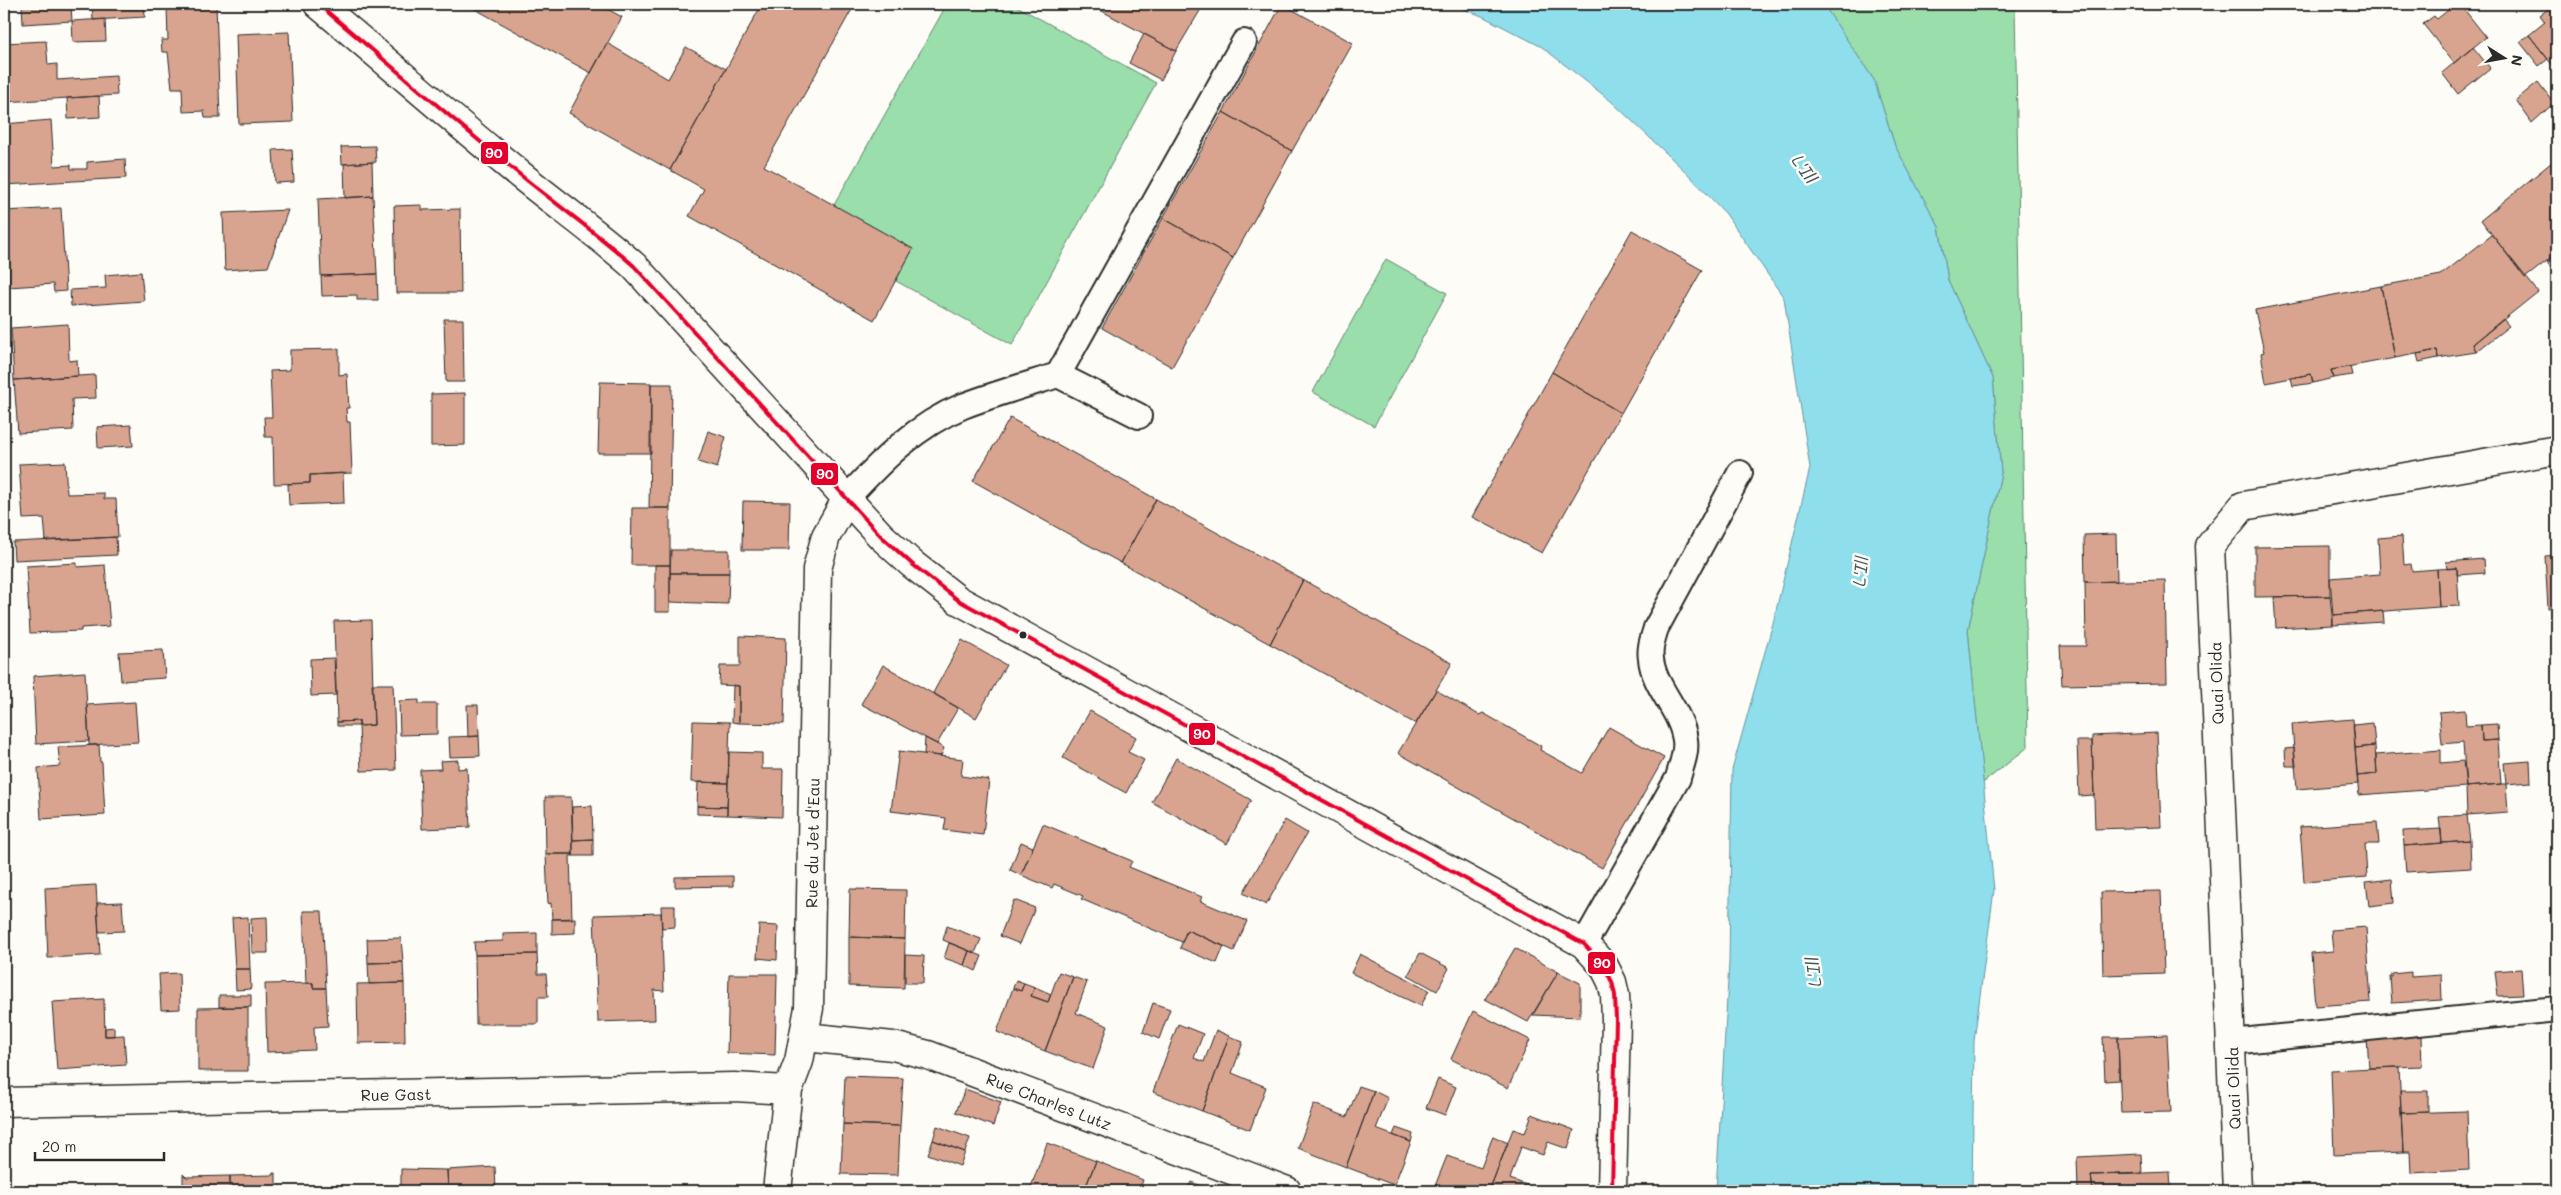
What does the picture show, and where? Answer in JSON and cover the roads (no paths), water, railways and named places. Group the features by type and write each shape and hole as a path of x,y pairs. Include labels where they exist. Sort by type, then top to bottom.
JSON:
{"street":[{"path":"318,4 498,157 548,198 600,236 634,266 899,553 958,600 1584,944 1604,966 1612,982 1615,995 1612,1191"},
{"name":"Quai Olida","path":"2237,1191 2210,546 2243,506 2557,450"},
{"name":"Rue du Jet d'Eau","path":"777,1191 788,1090 805,1037 809,1008 817,569 826,536 847,498"},
{"name":"Rue Charles Lutz","path":"805,1037 893,1046 928,1055 1286,1191"},
{"name":"Rue Gast","path":"4,1102 734,1087 788,1090"}],"lane":[{"path":"847,498 881,460 918,431 961,407 1058,375 1244,42"},
{"path":"1058,375 1139,416"},
{"path":"1584,944 1678,778 1684,757 1685,740 1679,718 1654,672 1650,658 1652,644 1656,628 1740,473"},
{"path":"2231,1042 2557,1009"}],"water":[{"name":"L'Ill","path":"1451,4 1823,4 1874,80 1895,146 1939,227 1948,280 1993,378 2001,473 1968,630 1994,890 1974,1041 1972,1191 1716,1191 1729,963 1732,770 1773,623 1810,468 1784,298 1726,214 1688,174 1611,101 1542,47 1482,16"}]}
